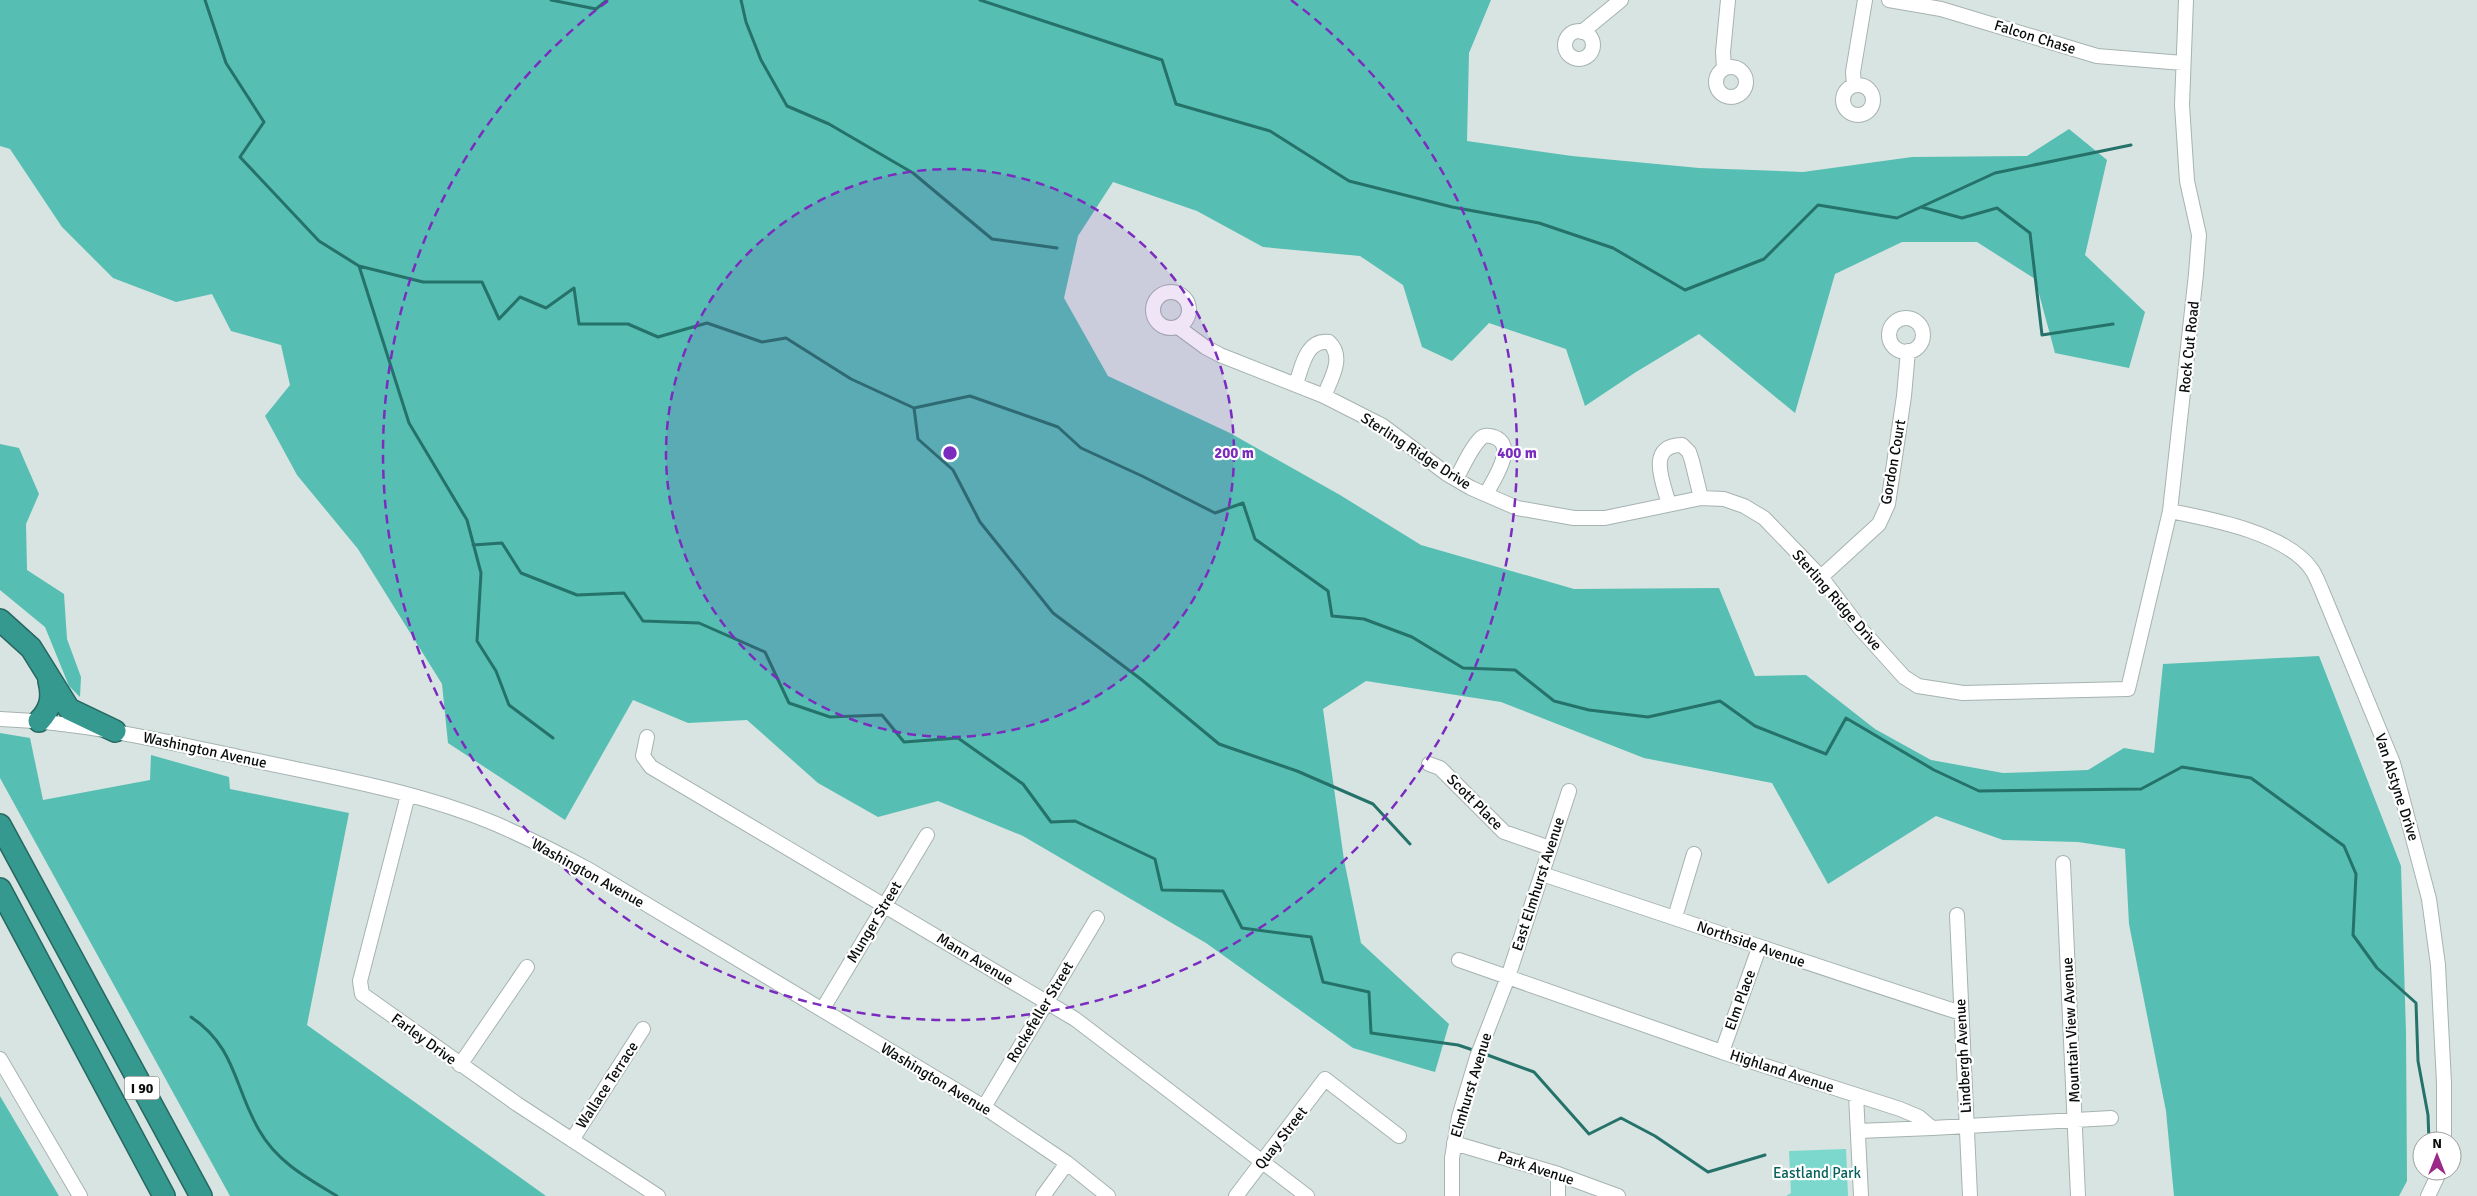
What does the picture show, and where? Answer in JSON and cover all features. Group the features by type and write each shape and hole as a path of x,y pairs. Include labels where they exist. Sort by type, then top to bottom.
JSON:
{"highway":[{"path":"0,620 31,648 68,709 115,731"},
{"path":"39,721 48,710 52,699 46,672"},
{"name":"I 90","path":"0,825 201,1196"},
{"name":"I 90","path":"0,889 164,1196"}],"street":[{"path":"1582,32 1621,0"},
{"path":"1724,68 1723,52 1728,0"},
{"path":"1854,85 1853,72 1865,0"},
{"name":"Falcon Chase","path":"1889,0 1941,9 2097,56 2183,63"},
{"name":"Rock Cut Road","path":"2128,689 2170,511 2199,234 2188,181 2182,105 2186,0"},
{"name":"Sterling Ridge Drive","path":"1178,327 1205,348 1324,396 1383,426 1456,480 1518,508 1574,518 1605,518 1701,498 1724,500 1737,504 1764,518 1821,577 1859,627 1904,676 1918,686 1963,693 2128,689"},
{"path":"1296,384 1309,348 1317,342 1329,342 1337,354 1336,365 1324,396"},
{"name":"Gordon Court","path":"1821,577 1880,524 1888,504 1908,351"},
{"path":"1456,480 1479,440 1489,435 1496,437 1501,440 1505,451 1502,464 1486,494"},
{"path":"1669,504 1660,470 1660,458 1664,450 1671,445 1682,445 1689,452 1701,498"},
{"name":"Van Alstyne Drive","path":"2170,511 2228,524 2276,542 2293,552 2312,569 2322,591 2393,762 2429,899 2438,965 2444,1083 2444,1131"},
{"name":"Washington Avenue","path":"0,719 39,721 115,731 170,741 408,795 495,824 553,850 984,1107 1067,1163 1108,1196"},
{"name":"Mann Avenue","path":"647,738 643,756 651,767 1075,1019 1307,1196"},
{"name":"Scott Place","path":"1429,764 1440,768 1504,832 1550,848"},
{"name":"East Elmhurst Avenue","path":"1508,977 1569,791"},
{"name":"Farley Drive","path":"408,795 360,981 362,994 460,1065 658,1196"},
{"name":"Munger Street","path":"822,1010 927,835"},
{"path":"1675,918 1694,854"},
{"name":"Mountain View Avenue","path":"2063,863 2078,1196"},
{"name":"Northside Avenue","path":"1542,874 1759,948 1961,1013"},
{"name":"Lindbergh Avenue","path":"1957,916 1970,1196"},
{"name":"Rockefeller Street","path":"984,1107 1097,918"},
{"name":"Elm Place","path":"1722,1052 1759,948"},
{"name":"Highland Avenue","path":"1459,960 1722,1052 1920,1117 1932,1128"},
{"path":"460,1065 527,967"},
{"name":"Elmhurst Avenue","path":"1452,1196 1454,1143 1477,1057 1508,977"},
{"name":"Wallace Terrace","path":"572,1140 643,1029"},
{"path":"0,1059 80,1196"},
{"name":"Quay Street","path":"1236,1196 1325,1079 1399,1136"},
{"path":"1856,1095 1860,1196"},
{"path":"1858,1131 2111,1118"},
{"name":"Park Avenue","path":"1454,1143 1558,1174 1618,1196"},
{"path":"1043,1196 1067,1163"},
{"path":"1558,1174 1558,1196"},
{"path":"2428,1196 2435,1181"}],"green space":[{"name":"Eastland Park","path":"1846,1149 1848,1196 1786,1196 1791,1193 1789,1151"}],"shaded area":[{"path":"0,0 1491,0 1469,53 1467,141 1572,156 1699,168 1803,172 1912,157 2027,156 2069,129 2107,160 2085,255 2145,312 2129,368 2055,353 2035,279 1977,242 1902,242 1835,274 1795,413 1699,334 1636,372 1585,406 1566,349 1489,323 1452,361 1422,347 1403,285 1360,256 1263,247 1197,211 1113,182 1078,236 1064,298 1108,376 1230,433 1340,495 1421,545 1574,589 1719,588 1755,676 1806,675 1875,729 1931,760 2003,773 2088,770 2124,748 2154,753 2163,664 2319,656 2401,866 2406,1033 2407,1181 2399,1196 2174,1196 2166,1111 2129,924 2125,849 2078,842 2003,840 1936,816 1828,884 1772,783 1644,758 1501,702 1366,681 1323,709 1344,860 1361,943 1449,1024 1435,1072 1353,1048 1206,943 1023,836 938,801 878,817 818,783 747,720 688,723 633,700 565,820 448,743 442,684 358,549 297,475 265,416 290,385 281,345 231,331 212,294 176,302 113,278 62,227 10,149 0,146"},
{"path":"0,444 19,448 39,494 26,524 27,570 64,594 67,639 81,677 80,697 69,686 45,627 0,590"},
{"path":"0,733 30,738 43,800 150,780 151,755 229,777 230,789 349,813 307,1025 546,1196 230,1196 0,778"},
{"path":"0,1096 59,1196 0,1196"}],"waterway":[{"path":"205,0 226,63 264,122 240,157 319,241 359,266 409,423 467,520 481,573 477,641 496,671 509,705 553,738"},
{"path":"551,0 596,9 607,0"},
{"path":"741,0 746,22 761,60 787,106 829,124 913,173 992,239 1057,248"},
{"path":"980,0 1162,60 1176,104 1270,131 1349,181 1452,207 1539,223 1613,248 1685,290 1764,259 1818,205 1897,218 1995,173 2131,145"},
{"path":"1921,207 1962,218 1997,208 2030,233 2042,335 2113,324"},
{"path":"359,266 423,282 482,282 499,319 520,297 546,308 574,288 579,324 628,324 658,337 707,323 762,342 786,338 851,379 914,408 970,396 1058,427 1081,448 1215,513 1243,503 1255,539 1328,591 1332,616 1364,619 1412,637 1463,668 1515,670 1554,701 1589,710 1648,717 1720,701 1755,726 1826,754 1846,718 1934,770 1979,791 2141,789 2182,767 2251,778 2344,846 2356,874 2353,935 2377,968 2416,1003 2418,1061 2428,1115 2429,1131"},
{"path":"914,408 918,439 953,470 980,522 1053,613 1142,680 1219,744 1297,771 1373,804 1410,844"},
{"path":"473,545 502,543 521,573 577,595 624,593 643,621 699,623 765,652 789,703 830,717 882,715 904,742 958,738 1023,784 1051,822 1075,821 1155,859 1162,890 1223,891 1242,928 1311,937 1323,982 1369,992 1371,1033 1458,1045 1476,1051"},
{"path":"191,1017 206,1029 226,1055 251,1114 266,1141 294,1168 337,1196"},
{"path":"1482,1053 1534,1072 1589,1134 1621,1118 1655,1136 1708,1172 1765,1155"}]}
